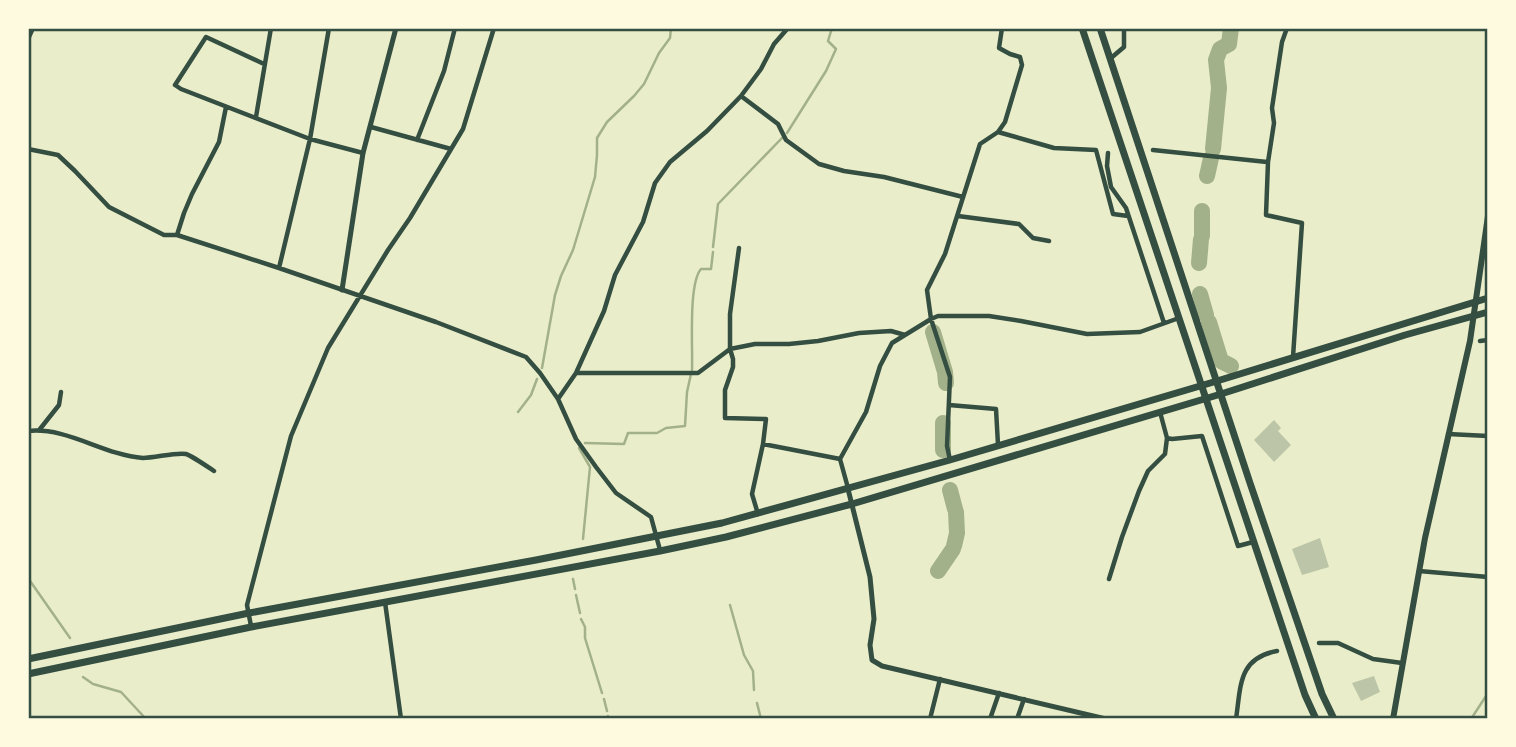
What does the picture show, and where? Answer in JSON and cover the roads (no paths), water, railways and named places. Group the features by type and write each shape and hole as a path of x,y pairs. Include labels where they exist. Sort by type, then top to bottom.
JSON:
{"main road":[{"path":"1082,28 1253,542 1305,695 1316,719"},
{"path":"1101,28 1322,694 1334,719"},
{"path":"1393,719 1424,538 1475,315 1488,216"},
{"path":"28,659 249,613 657,537 758,514 1201,386 1488,298"},
{"path":"28,674 251,627 726,537 852,504 1488,312"}],"street":[{"path":"28,39 33,28"},
{"path":"209,28 175,85 310,139 363,153"},
{"path":"256,117 271,28"},
{"path":"279,268 310,139 329,28"},
{"path":"342,290 363,153 396,28"},
{"path":"417,140 444,71 455,28"},
{"path":"251,627 247,605 291,436 328,348 463,129 494,28"},
{"path":"558,399 576,373 604,311 615,275 643,222 655,183 670,162 708,131 741,96 761,69 774,44 788,28"},
{"path":"950,460 947,446 950,377 931,319 927,290 945,254 981,144 998,132 1005,122 1022,65 1020,58 999,48 1002,28"},
{"path":"1111,58 1124,47 1124,28"},
{"path":"1287,28 1282,42 1272,108 1274,123 1268,162 1266,215 1302,223 1293,357"},
{"path":"206,37 264,64"},
{"path":"741,96 778,124 786,140 819,164 963,197"},
{"path":"177,235 192,194 219,142 226,107"},
{"path":"371,127 451,149"},
{"path":"998,132 1054,148 1096,150 1113,214 1128,216"},
{"path":"28,149 58,155 109,207 164,234 177,235 279,268 526,357 558,399 576,439 616,493 651,517 660,551"},
{"path":"1153,150 1268,162"},
{"path":"1108,153 1107,166 1111,187 1126,208 1164,323"},
{"path":"958,216 1019,224 1033,238 1049,241"},
{"path":"738,248 730,314 733,367 724,390 725,418 766,419 752,494 758,514"},
{"path":"1106,719 881,666 872,660 870,645 874,620 870,578 840,458 866,412 880,366 892,343 931,319 989,316 1087,334 1140,332 1179,318"},
{"path":"576,373 698,373 730,349 755,344 789,344 891,331 905,335"},
{"path":"1480,341 1488,340"},
{"path":"40,429 59,405 61,392"},
{"path":"949,405 996,409 998,446"},
{"path":"1109,579 1139,491 1148,471 1165,454 1167,438 1160,412"},
{"path":"28,431 56,431 106,449 143,457 186,454 214,471"},
{"path":"1448,433 1488,436"},
{"path":"1167,438 1202,436 1238,546 1253,542"},
{"path":"763,444 840,458"},
{"path":"1419,571 1488,578"},
{"path":"385,602 401,719"},
{"path":"1319,643 1338,643 1373,659 1402,663"},
{"path":"1236,719 1246,669 1258,657 1277,651"},
{"path":"930,719 940,679"},
{"path":"990,719 999,694"},
{"path":"1017,719 1024,699"}],"waterway":[{"path":"542,368 555,295 573,250 595,177 597,138 607,122 644,84 659,53 670,38 671,28"},
{"path":"787,133 826,71 836,49 828,41 832,28"},
{"path":"1213,149 1219,88 1216,60 1220,49 1229,44 1231,28"},
{"path":"713,247 718,204 782,138"},
{"path":"1207,176 1211,158"},
{"path":"1202,211 1202,236"},
{"path":"1199,263 1201,239"},
{"path":"692,370 694,288 701,269 711,269 713,252"},
{"path":"1200,294 1206,315"},
{"path":"1209,322 1221,361 1231,366"},
{"path":"933,332 946,383"},
{"path":"585,443 624,444 628,433 657,433 666,428 685,426 691,374"},
{"path":"518,412 531,395 537,379"},
{"path":"943,423 943,450"},
{"path":"579,448 590,467 583,539"},
{"path":"950,490 955,509"},
{"path":"954,546 957,533 956,512"},
{"path":"938,571 953,549"},
{"path":"28,578 70,638"},
{"path":"573,579 575,589"},
{"path":"576,595 580,613"},
{"path":"730,605 744,655 753,671 754,690"},
{"path":"581,619 602,693"},
{"path":"83,677 93,684 121,692 146,719"},
{"path":"1471,719 1488,693"},
{"path":"604,699 607,711"},
{"path":"757,703 761,719"}]}
